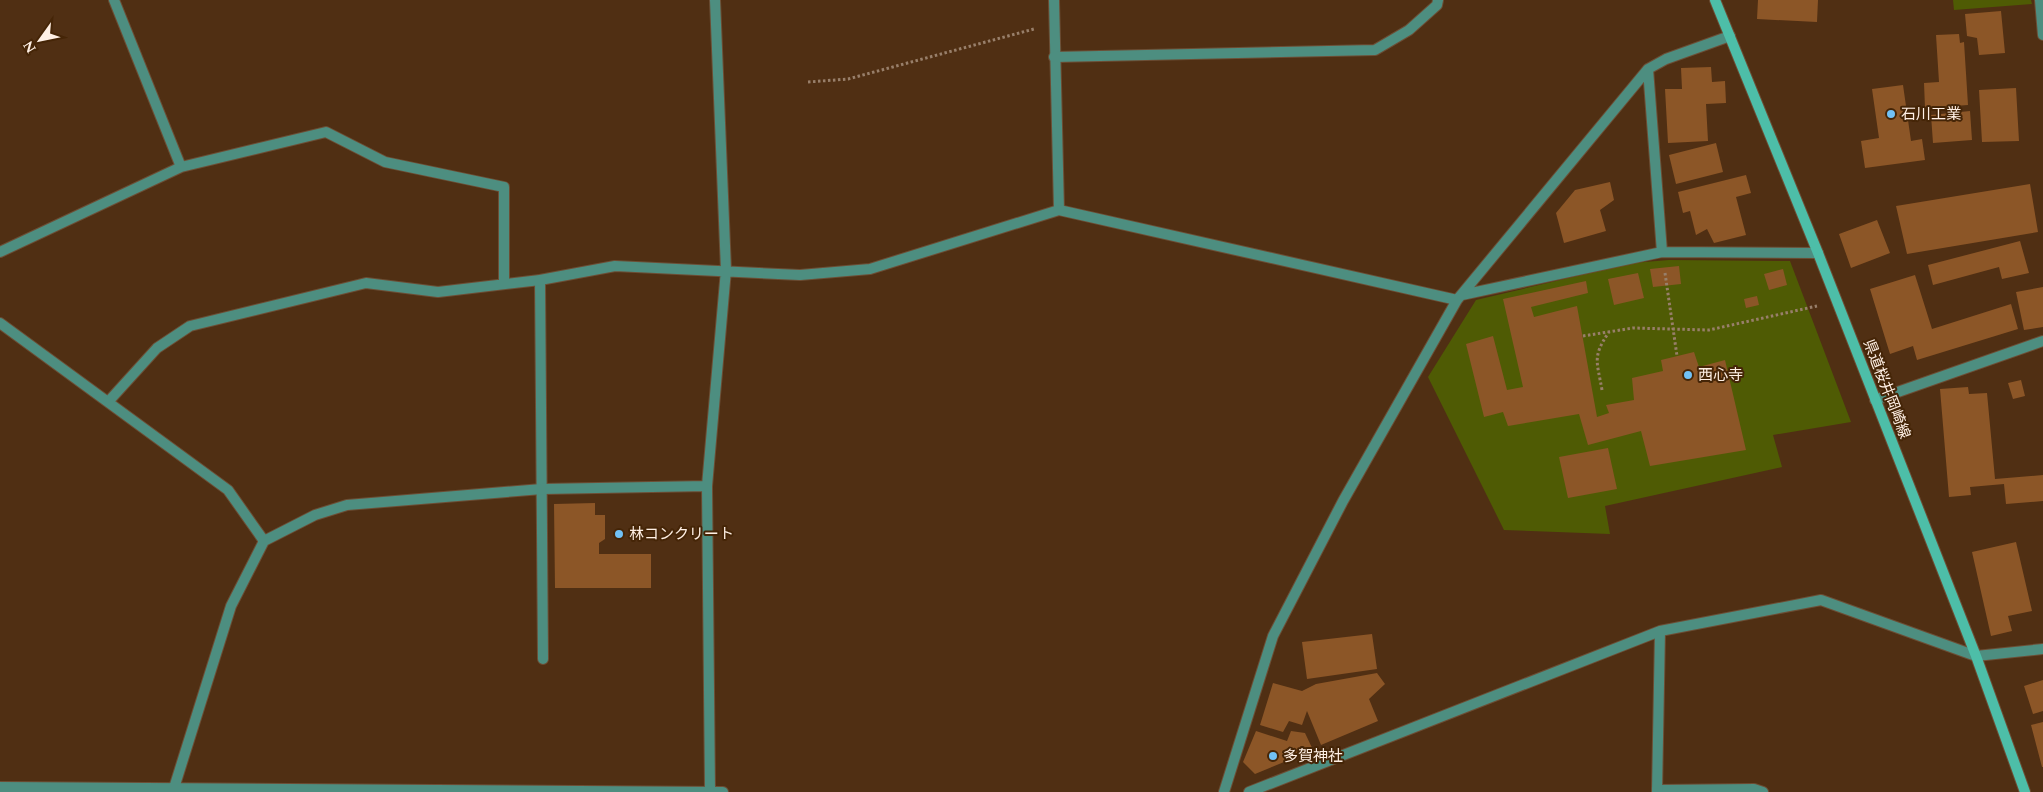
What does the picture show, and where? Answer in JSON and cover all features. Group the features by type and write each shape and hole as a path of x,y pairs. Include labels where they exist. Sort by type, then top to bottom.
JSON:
{"main road":[{"name":"県道桜井岡崎線","path":"1715,0 1818,253 1976,656 2026,792"}],"street":[{"path":"114,0 181,167"},
{"path":"710,792 707,486 726,270 715,0"},
{"path":"1054,0 1059,210"},
{"path":"1054,57 1375,50 1409,30 1437,5 1438,0"},
{"path":"2040,0 2043,35"},
{"path":"1224,792 1273,636 1343,501 1460,298 1648,70 1666,59 1730,36"},
{"path":"1648,70 1662,252"},
{"path":"0,252 181,167 326,132 385,162 504,187 504,284"},
{"path":"108,402 157,348 190,326 366,283 438,292 540,280 615,266 800,275 870,269 1059,210 1460,298 1662,252 1818,253"},
{"path":"540,280 543,659"},
{"path":"0,323 228,490 264,541"},
{"path":"1875,400 2043,341"},
{"path":"174,788 231,606 264,541 315,516 347,505 542,489 707,486"},
{"path":"1249,792 1660,631 1821,600 1976,656 2043,649"},
{"path":"1660,631 1657,791 1754,789 1762,792"},
{"path":"0,787 723,792"}],"path":[{"path":"808,82 848,79 1054,24"},
{"path":"1662,252 1677,356"},
{"path":"1583,336 1633,328 1709,330 1817,306"},
{"path":"1602,390 1596,356 1601,343 1609,332"}],"green space":[{"path":"1953,0 2031,0 2032,4 1954,10"},
{"path":"1669,260 1790,261 1851,422 1773,435 1782,467 1605,506 1610,534 1504,530 1428,377 1476,300 1632,263"}],"building":[{"path":"1758,0 1818,0 1817,22 1757,19"},
{"path":"2001,11 2005,53 1979,55 1977,38 1967,36 1965,14"},
{"path":"1959,34 1960,43 1964,42 1968,105 1925,108 1924,83 1939,82 1936,35"},
{"path":"1711,67 1712,82 1725,81 1726,103 1706,104 1708,141 1668,143 1665,89 1682,89 1681,68"},
{"name":"石川工業","path":"1903,85 1911,141 1922,139 1925,160 1865,168 1861,141 1879,138 1872,89"},
{"path":"2016,88 2019,141 1982,142 1979,90"},
{"path":"1970,111 1972,140 1933,143 1931,115"},
{"path":"1716,143 1723,172 1676,184 1669,155"},
{"path":"1746,175 1751,193 1736,197 1746,235 1714,243 1707,229 1696,235 1690,211 1683,213 1678,192"},
{"path":"1610,182 1614,200 1600,210 1606,231 1564,243 1556,213 1575,190"},
{"path":"2030,184 2038,232 1907,254 1896,206"},
{"path":"1877,220 1890,253 1851,268 1839,234"},
{"path":"2020,241 2029,273 2002,279 1999,267 1933,285 1928,265"},
{"path":"1679,266 1681,284 1653,287 1650,269"},
{"path":"1783,269 1787,285 1769,290 1764,274"},
{"path":"1638,273 1644,298 1614,305 1608,279"},
{"path":"1915,275 1932,329 2011,304 2018,329 1917,360 1913,346 1890,354 1870,289"},
{"name":"西心寺","path":"1586,281 1588,293 1531,307 1534,317 1577,306 1597,417 1609,413 1606,405 1634,400 1632,378 1663,371 1661,360 1694,352 1699,367 1725,360 1746,450 1650,466 1641,431 1588,445 1579,414 1508,426 1503,412 1484,417 1466,344 1493,336 1507,390 1523,387 1503,299"},
{"path":"2043,287 2043,327 2024,330 2016,292"},
{"path":"1757,296 1759,305 1746,308 1744,299"},
{"path":"2021,380 2025,396 2013,399 2008,383"},
{"path":"1968,387 1969,394 1987,393 1995,479 2043,475 2043,501 2006,504 2004,484 1970,487 1971,495 1949,497 1940,389"},
{"path":"1608,448 1617,489 1568,498 1559,457"},
{"path":"595,503 595,515 605,515 605,539 599,543 599,554 651,554 651,588 555,588 554,504"},
{"path":"2016,542 2032,611 2008,616 2012,631 1991,636 1972,552"},
{"path":"1372,634 1377,669 1307,679 1302,642"},
{"path":"1377,673 1385,684 1369,699 1378,721 1321,745 1307,711 1302,725 1289,721 1283,732 1260,725 1273,683 1302,691 1316,684"},
{"path":"2043,680 2043,711 2033,714 2024,686"},
{"path":"2043,722 2043,767 2042,767 2031,725"},
{"name":"多賀神社","path":"1256,731 1287,741 1291,731 1305,733 1313,750 1255,774 1243,762"}],"place":[{"name":"石川工業","path":"1891,114"},
{"name":"西心寺","path":"1688,375"},
{"name":"林コンクリート","path":"619,534"},
{"name":"多賀神社","path":"1273,756"}]}
